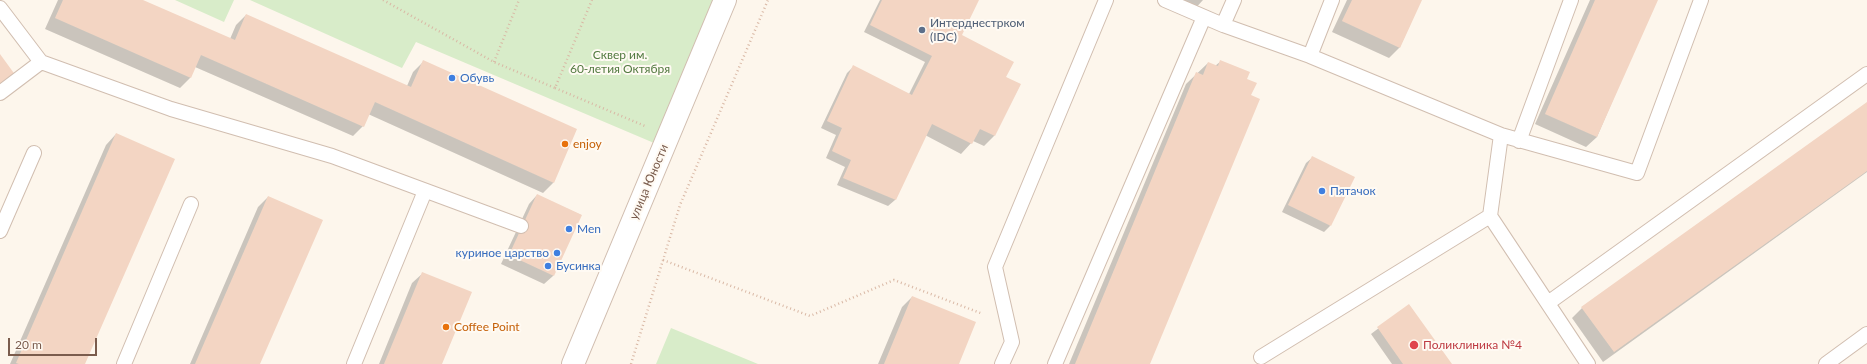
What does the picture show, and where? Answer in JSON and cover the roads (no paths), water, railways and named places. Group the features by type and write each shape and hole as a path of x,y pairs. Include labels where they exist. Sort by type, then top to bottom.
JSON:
{"street":[{"name":"улица Юности","path":"573,364 725,0"}],"lane":[{"path":"1002,364 1012,342 995,267 1106,0"},
{"path":"1164,0 1223,25 1310,56 1501,135 1637,174 1701,0"},
{"path":"1223,25 1234,0"},
{"path":"1310,56 1332,0"},
{"path":"1519,141 1571,0"},
{"path":"0,8 41,62 171,109 332,156 521,226"},
{"path":"1055,364 1204,17"},
{"path":"0,93 41,62"},
{"path":"1548,303 1867,74"},
{"path":"1501,135 1490,216 1588,364"},
{"path":"0,231 34,153"},
{"path":"354,364 425,190"},
{"path":"124,364 191,204"},
{"path":"1261,357 1490,216"},
{"path":"1826,364 1867,334"}],"place":[{"name":"Интерднестрком (IDC)","path":"922,30"},
{"name":"Обувь","path":"452,78"},
{"name":"enjoy","path":"565,144"},
{"name":"Пятачок","path":"1322,191"},
{"name":"Men","path":"569,229"},
{"name":"куриное царство","path":"557,253"},
{"name":"Бусинка","path":"548,266"},
{"name":"Coffee Point","path":"446,327"},
{"name":"Поликлиника №4","path":"1414,345"}],"park label":[{"name":"Сквер им. 60-летия Октября","path":"620,62"}]}
